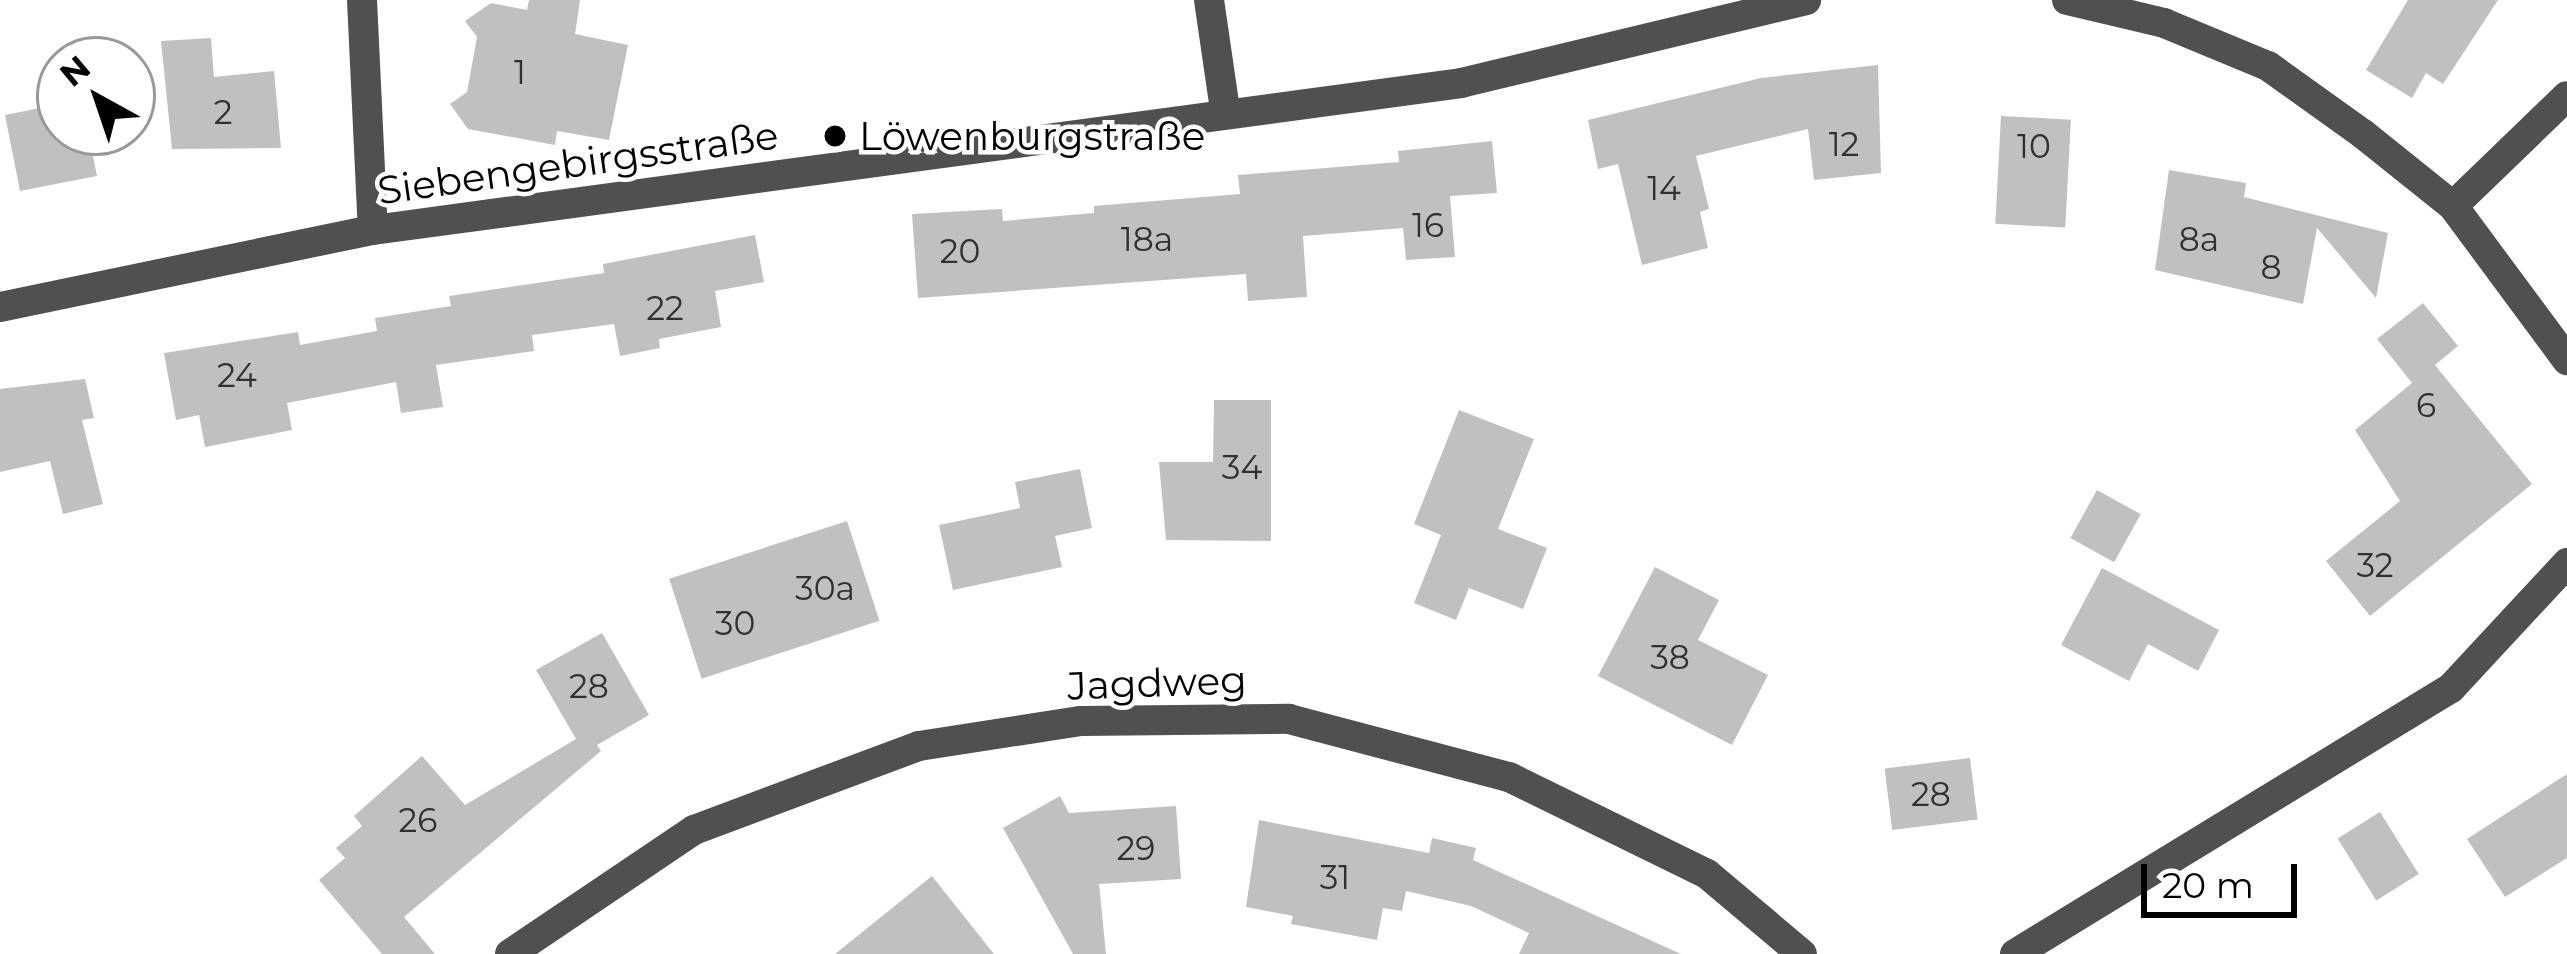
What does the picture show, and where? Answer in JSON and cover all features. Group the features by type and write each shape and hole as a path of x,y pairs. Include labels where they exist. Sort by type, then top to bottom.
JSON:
{"street":[{"path":"362,0 373,230"},
{"path":"1209,0 1225,110"},
{"name":"Siebengebirgsstraße","path":"0,307 373,230 1225,110 1461,83 1806,0"},
{"path":"2067,0 2164,23 2268,66 2453,206 2567,360"},
{"path":"2453,206 2567,96"},
{"path":"2015,954 2451,688 2567,563"},
{"name":"Jagdweg","path":"509,954 694,830 919,746 1081,721 1289,719 1510,777 1707,874 1802,954"}],"building":[{"path":"529,0 580,0 575,34 628,45 609,140 557,131 555,145 468,129 450,104 467,92 477,37 465,21 491,3 527,10"},
{"path":"2408,0 2498,0 2443,84 2426,73 2412,98 2366,70"},
{"path":"211,38 214,77 274,71 281,148 172,149 161,41"},
{"path":"1878,65 1881,173 1814,180 1808,129 1696,156 1709,209 1700,212 1708,248 1642,265 1618,164 1598,169 1588,120 1761,78"},
{"path":"36,109 36,156 93,156 97,176 20,191 5,115"},
{"path":"2001,116 2071,120 2065,228 1995,224"},
{"path":"1492,141 1497,193 1450,196 1455,257 1406,260 1403,228 1303,236 1307,297 1248,301 1246,274 918,298 912,214 1002,209 1003,221 1094,213 1094,206 1240,194 1238,175 1399,162 1398,151"},
{"path":"2169,170 2246,183 2244,197 2388,233 2376,298 2317,228 2303,304 2155,270"},
{"path":"755,235 764,282 715,291 721,327 659,339 660,348 620,356 614,324 532,335 534,351 436,365 443,407 401,413 396,382 287,403 292,430 205,447 199,415 176,420 164,353 298,332 300,345 377,331 375,318 451,306 449,296 604,273 603,264"},
{"path":"2423,303 2458,346 2435,365 2532,484 2370,616 2326,561 2400,501 2355,430 2412,383 2377,339"},
{"path":"85,379 94,418 82,420 103,504 63,514 50,461 0,472 0,389"},
{"path":"1214,400 1271,400 1271,541 1166,540 1159,462 1213,462"},
{"path":"1459,410 1534,439 1498,529 1547,548 1523,609 1469,588 1456,620 1414,603 1441,535 1414,524"},
{"path":"1080,469 1092,528 1055,536 1062,567 953,590 939,525 1020,508 1015,482"},
{"path":"2097,490 2141,514 2114,562 2070,538"},
{"path":"847,521 879,621 702,679 669,579"},
{"path":"1655,567 1719,600 1698,640 1768,675 1732,745 1598,676"},
{"path":"2102,568 2219,630 2198,671 2148,644 2129,681 2061,645"},
{"path":"602,633 649,715 597,745 601,751 404,917 435,954 382,954 319,880 345,858 336,848 362,826 354,816 422,756 465,805 576,739 536,670"},
{"path":"1970,758 1978,820 1892,830 1885,768"},
{"path":"2567,774 2567,858 2505,897 2467,839"},
{"path":"1060,796 1069,813 1176,806 1181,879 1099,884 1106,954 1073,954 1003,828"},
{"path":"2380,812 2419,874 2376,900 2338,838"},
{"path":"1259,820 1429,853 1432,838 1476,848 1473,860 1681,954 1519,954 1529,933 1471,906 1406,891 1402,911 1383,908 1377,940 1291,924 1293,916 1246,907"},
{"path":"932,876 994,954 835,954"}],"place":[{"name":"Löwenburgstraße","path":"835,136"}]}
